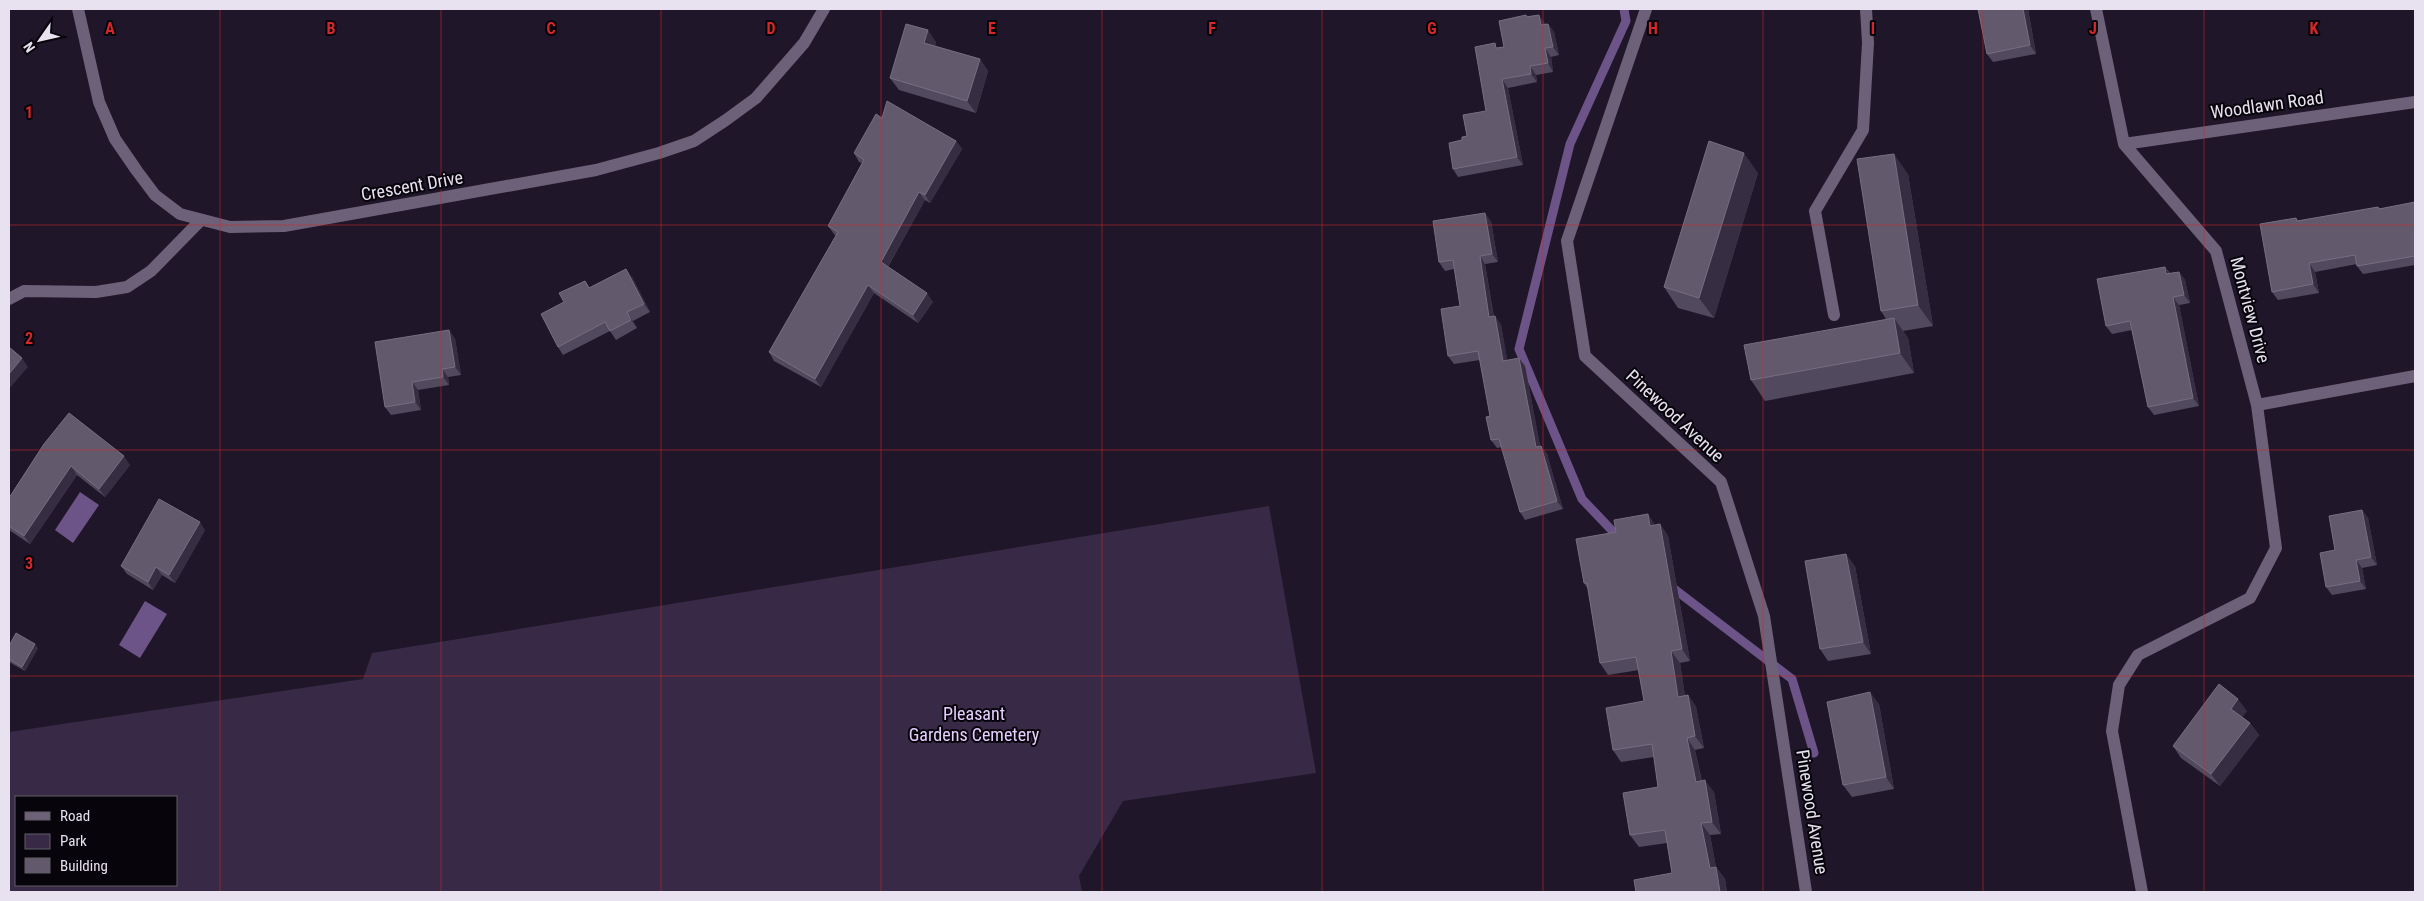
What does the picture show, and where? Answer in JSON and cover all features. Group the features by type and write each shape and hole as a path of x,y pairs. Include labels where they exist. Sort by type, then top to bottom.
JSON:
{"street":[{"name":"Crescent Drive","path":"78,9 99,102 115,139 155,195 180,214 230,227 284,226 596,170 659,153 694,141 756,98 804,43 824,9"},
{"name":"Pinewood Avenue","path":"1646,9 1567,241 1585,356 1721,482 1764,616 1806,892"},
{"path":"1834,315 1814,211 1863,130 1868,43 1866,9"},
{"name":"Montview Drive","path":"2096,9 2124,144 2216,251 2257,404 2276,548 2250,598 2138,655 2119,685 2112,730 2142,892"},
{"name":"Woodlawn Road","path":"2124,144 2415,102"},
{"path":"9,299 24,291 96,292 127,287 151,271 200,220"},
{"path":"2257,404 2415,376"}],"green space":[{"name":"Pleasant Gardens Cemetery","path":"1269,506 1316,773 1123,801 1079,876 1082,892 9,892 9,732 363,679 372,653"}],"shaded area":[{"path":"80,492 99,505 73,543 55,530"},
{"path":"145,601 167,614 140,658 119,645"}],"building":[{"path":"1978,9 2023,9 2030,45 1987,54"},
{"path":"1526,15 1527,17 1539,15 1541,25 1548,24 1553,47 1545,48 1548,63 1530,66 1531,74 1502,79 1517,157 1453,169 1449,143 1462,140 1462,137 1467,136 1463,115 1486,111 1475,47 1495,43 1496,48 1504,47 1499,21"},
{"path":"906,24 928,30 924,43 980,59 967,101 890,78"},
{"path":"887,101 956,141 925,195 919,192 881,262 927,293 913,315 868,285 815,379 769,352 838,232 828,226 864,160 854,153 876,114 882,118"},
{"path":"1709,141 1744,153 1699,298 1664,287"},
{"path":"1894,154 1918,305 1881,311 1857,159"},
{"path":"2415,202 2415,256 2357,266 2355,255 2309,263 2313,284 2272,292 2260,224 2296,218 2297,221"},
{"path":"1485,213 1492,254 1480,256 1489,317 1495,316 1503,361 1519,358 1536,447 1541,446 1557,501 1520,512 1499,439 1491,440 1486,417 1490,416 1478,351 1448,356 1441,309 1460,306 1453,260 1439,262 1433,221"},
{"path":"2165,267 2166,274 2179,272 2184,295 2173,297 2193,398 2148,407 2130,321 2106,326 2097,279"},
{"path":"626,269 644,304 627,312 631,320 610,331 605,322 558,347 541,314 564,302 559,293 585,281 589,288"},
{"path":"1894,318 1900,353 1751,380 1744,345"},
{"path":"449,330 455,367 442,369 443,377 412,382 415,402 385,407 375,342"},
{"path":"9,347 22,358 9,374"},
{"path":"69,413 124,456 99,489 71,466 24,536 9,526 9,498 44,444"},
{"path":"159,499 200,522 169,575 156,567 148,582 121,566"},
{"path":"2362,510 2371,557 2356,560 2360,581 2326,587 2320,553 2335,550 2329,516"},
{"path":"1648,514 1650,526 1660,524 1682,649 1671,651 1678,697 1688,695 1695,736 1687,738 1696,782 1705,780 1712,822 1701,823 1710,868 1716,867 1720,892 1636,892 1634,880 1672,873 1665,830 1630,835 1623,793 1658,787 1652,744 1613,750 1606,708 1644,701 1636,657 1600,663 1587,583 1584,583 1576,539 1616,532 1614,520"},
{"path":"1846,554 1863,642 1820,649 1805,561"},
{"path":"16,633 35,644 22,667 9,659 9,646"},
{"path":"2219,684 2238,699 2231,709 2250,723 2211,774 2173,746"},
{"path":"1870,692 1886,777 1843,785 1827,702"}],"waterway":[{"path":"1621,540 1582,499 1519,349 1570,144 1626,21 1624,9"},
{"path":"1669,585 1792,679 1814,753"}]}
